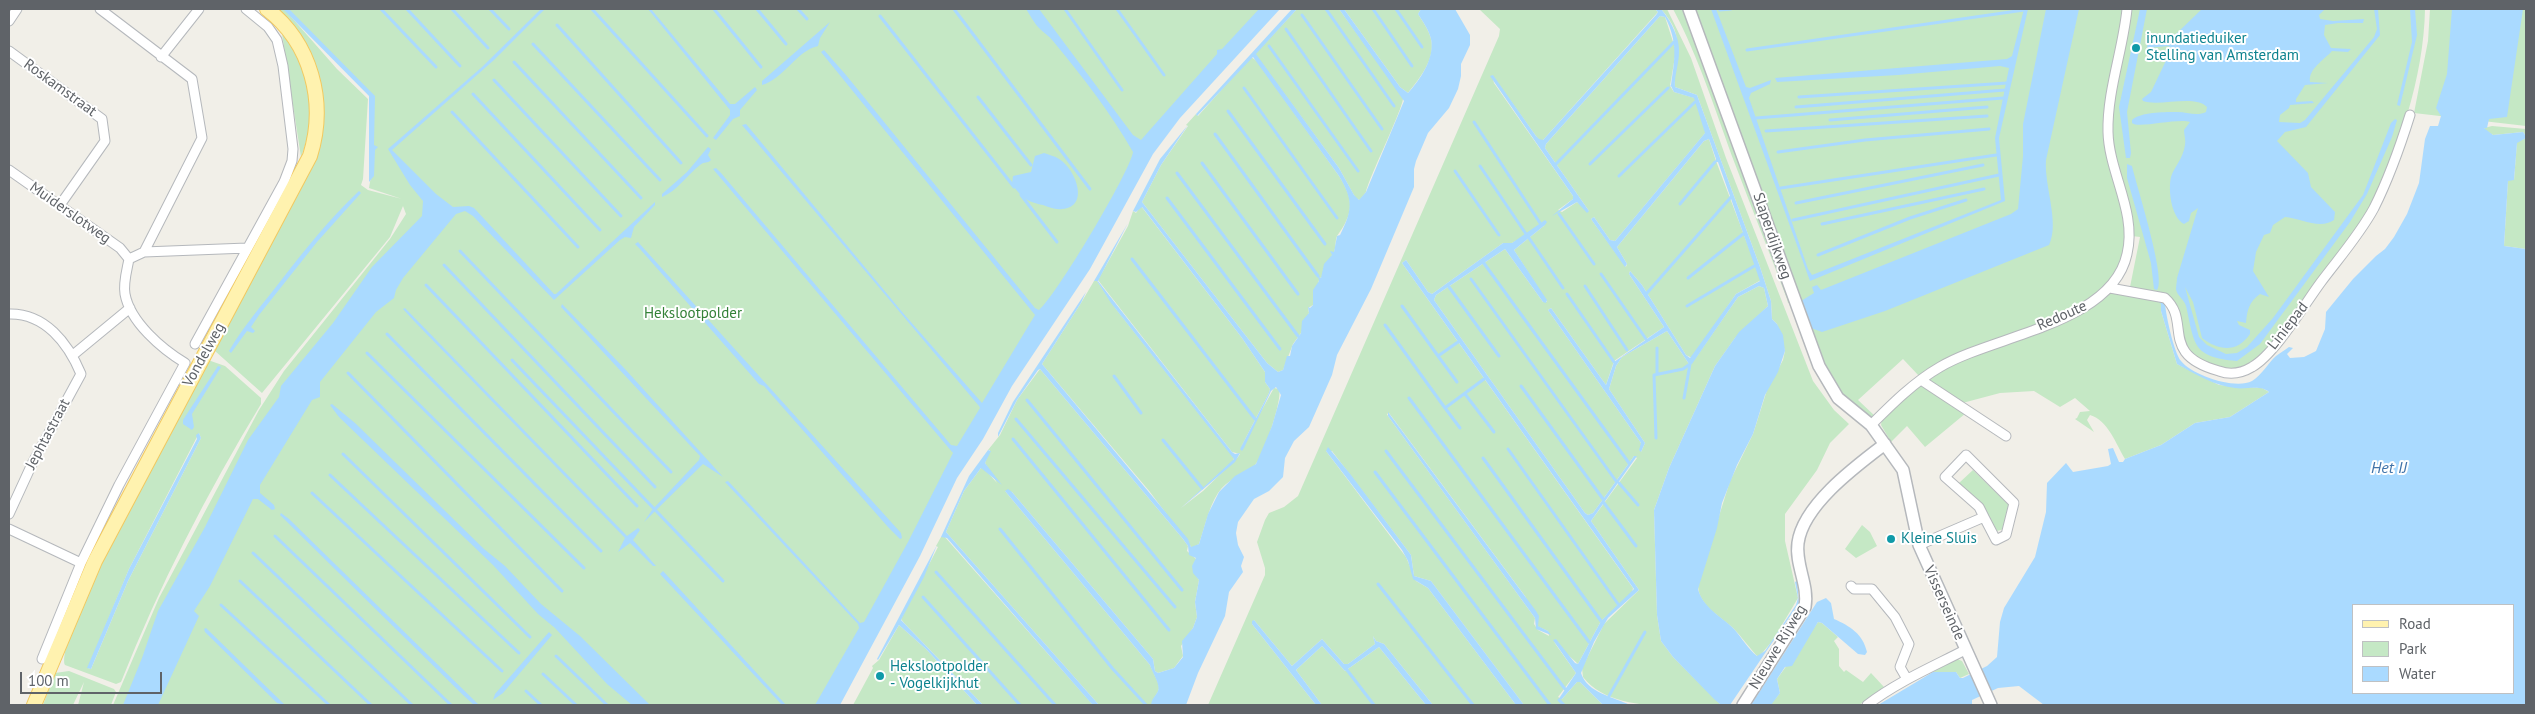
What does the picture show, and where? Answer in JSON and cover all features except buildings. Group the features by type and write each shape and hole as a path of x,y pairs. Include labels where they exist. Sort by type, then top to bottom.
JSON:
{"main road":[{"name":"Vondelweg","path":"34,705 95,561 310,156 317,112 311,71 298,43 283,21 267,9"}],"street":[{"path":"9,21 17,9"},
{"path":"100,9 192,79 202,138 144,252"},
{"path":"161,57 198,9"},
{"name":"Vondelweg","path":"195,344 284,182 292,161 283,66 277,40 268,27 246,9"},
{"name":"Slaperdijkweg","path":"1689,9 1698,28 1816,358 1838,398 1871,425 1885,444"},
{"name":"Redoute","path":"1871,425 1920,380 1939,367 1968,353 2084,307 2110,288 2124,266 2129,242 2128,217 2112,158 2108,132 2109,115 2127,9"},
{"name":"Roskamstraat","path":"9,51 102,119 105,141 60,205"},
{"name":"Liniepad","path":"2110,288 2165,298 2172,309 2183,349 2194,360 2214,370 2228,373 2242,372 2252,368 2282,336 2368,217 2390,173 2410,116"},
{"name":"Muiderslotweg","path":"9,170 120,248 129,259"},
{"path":"9,314 28,316 40,321 52,329 73,355 130,308 125,295 129,259 144,252 247,248"},
{"name":"Vondelweg","path":"42,659 81,564 119,485 184,363 165,351 149,335 130,308"},
{"name":"Jephtastraat","path":"9,514 32,464 81,374 73,355"},
{"path":"1920,380 2006,436"},
{"name":"Visserseinde","path":"1885,444 1905,476 1919,544 1990,704"},
{"name":"Nieuwe Rijweg","path":"1743,705 1805,607 1808,594 1798,544 1803,526 1833,488 1885,444"},
{"path":"1966,455 2014,503 2006,535 1996,540 1984,517 1979,507 1945,477 1966,455"},
{"path":"1919,544 1984,517"},
{"path":"9,529 81,564"},
{"path":"1851,586 1854,589 1872,589 1895,617 1909,644 1900,667 1907,679"},
{"path":"1867,705 1907,679 1965,650"}],"green space":[{"name":"Hekslootpolder","path":"273,9 1270,9 1182,103 967,446 829,705 113,705 159,598 259,410 284,371 390,239 406,214 403,206 390,237 262,393 215,351 285,215 322,95 310,59 298,39","holes":["286,11 372,98 371,176 369,188 402,199 368,190 361,185 363,179 368,99 337,69"]},
{"path":"1297,9 1339,9 1403,97 1399,113 1366,192 1360,200 1356,199 1339,168 1255,54"},
{"path":"1344,9 1421,9 1418,14 1430,36 1431,54 1426,68 1408,93 1400,87"},
{"path":"1479,9 1655,9 1658,12 1543,140 1539,140 1492,75 1494,83 1573,196 1573,199 1558,210 1562,212 1577,202 1589,211 1545,148 1546,144 1660,16 1665,17 1676,51 1670,86 1674,92 1695,98 1706,132 1615,241 1610,240 1594,217 1591,219 1626,267 1627,264 1617,247 1704,141 1709,139 1761,280 1736,294 1692,358 1686,355 1642,285 1630,271 1629,274 1664,327 1614,361 1606,385 1551,308 1548,310 1641,443 1641,452 1645,443 1609,389 1616,366 1622,357 1667,331 1689,364 1697,356 1738,297 1759,286 1764,288 1768,306 1735,338 1715,366 1669,468 1654,510 1657,615 1661,641 1673,657 1721,705 1667,706 1628,702 1611,697 1596,689 1583,677 1582,668 1604,624 1639,590 1591,521 1637,458 1634,456 1593,513 1588,515 1585,513 1434,300 1436,295 1505,249 1543,302 1547,302 1514,250 1545,225 1512,243 1503,243 1432,294 1428,292 1406,260 1402,263 1633,588 1632,593 1601,621 1578,664 1554,642 1576,673 1558,697 1562,699 1577,682 1580,682 1603,705 1524,705 1431,581 1414,576 1411,555 1332,451 1326,451 1406,557 1416,581 1428,588 1516,705 1433,705 1384,644 1376,641 1373,636 1375,644 1348,664 1344,664 1322,639 1292,666 1254,620 1252,624 1316,705 1208,705 1265,575 1265,568 1257,542 1265,520 1269,513 1284,507 1298,496 1499,36 1500,29","holes":["1389,413 1525,596 1538,623 1537,626 1548,631 1549,636 1538,630 1534,624 1535,618 1387,414"]},
{"path":"1661,9 1667,9 1691,58 1726,158 1813,381 1834,410 1849,424 1830,443 1817,470 1785,514 1785,541 1798,598 1773,640 1759,657 1733,628 1705,603 1701,597 1698,583 1730,481 1753,434 1767,390 1783,360 1785,351 1777,324 1772,319 1771,301 1760,267 1697,95 1675,87 1677,38 1674,29"},
{"path":"1673,9 1683,9 1693,26 1791,302 1788,303 1699,66"},
{"path":"1694,9 2124,9 2106,116 2123,209 2126,244 2118,272 2090,302 1919,376 1903,359 1858,400 1876,417 1872,419 1843,396 1822,362"},
{"path":"2129,9 2425,9 2420,61 2407,114 2389,166 2367,214 2281,332 2256,362 2245,368 2228,370 2203,362 2186,349 2175,308 2130,287 2140,237 2132,236 2115,160 2110,127"},
{"path":"2430,9 2526,9 2526,126 2414,113 2428,41"},
{"path":"282,34 299,61 308,92 309,126 301,157"},
{"path":"1251,57 1257,61 1339,176 1350,200 1349,214 1337,236 1335,250 1325,266 1323,276 1319,277 1313,305 1308,308 1309,313 1301,333 1293,344 1283,370 1278,372 1267,363 1142,202 1161,165 1188,126 1186,125 1196,114 1198,116"},
{"path":"2492,126 2526,129 2526,136 2523,132 2493,135 2484,128"},
{"path":"2526,138 2526,249 2504,246 2508,180 2514,180 2517,142"},
{"path":"1141,206 1242,338 1265,372 1265,382 1270,389 1269,393 1240,449 1274,388 1279,389 1275,416 1263,452 1255,465 1226,484 1218,493 1209,512 1199,544 1192,548 1150,492 1042,364 1094,281 1097,281 1116,309 1234,458 1181,508 1203,491 1238,457 1240,454 1232,452 1098,280 1128,226 1133,211 1136,213"},
{"path":"2115,292 2161,302 2161,311 2177,364 2219,385 2262,388 2269,392 2230,417 2195,423 2161,445 2125,459 2111,433 2102,422 2090,415 2087,420 2094,432 2075,419 2080,412 2090,411 2075,398 2060,407 2034,391 2000,393 1955,405 1966,413 1925,447 1907,426 1891,442 1881,425 1882,419 1935,372 2093,305 2108,294"},
{"path":"208,360 225,366 261,398 261,404 185,540 151,611 121,682 116,684 65,665 68,643 80,608 100,564","holes":["199,433 201,438 128,581 91,669 88,668 129,569"]},
{"path":"1040,369 1183,539 1188,546 1187,551 1196,559 1196,575 1199,580 1195,602 1197,617 1193,628 1181,646 1183,656 1174,668 1158,673 1155,671 1153,659 1012,492 1005,491 1150,665 1159,687 1152,705 1099,705 946,532 964,491 981,468 984,468 997,483 985,463 990,450 988,450 1000,435 1017,400"},
{"path":"1973,470 2010,506 2004,529 1997,531 1982,504 1959,483"},
{"path":"1862,525 1870,532 1877,546 1856,558 1845,549"},
{"path":"944,536 1093,705 983,705 904,623 901,619 938,547 936,546 941,537"},
{"path":"1818,622 1822,623 1838,637 1834,641 1839,649 1839,666 1844,672 1846,670 1863,682 1871,673 1884,687 1859,705 1770,705 1780,693 1777,679"},
{"path":"899,625 927,650 977,705 853,705 873,668 872,666 879,660"},
{"path":"1322,646 1345,671 1379,647 1426,705 1322,705 1296,670"},
{"path":"1957,659 1962,661 1969,674 1960,678 1956,672 1933,672"},
{"path":"69,671 114,689 116,692 111,705 78,705 84,682 73,705 43,705 55,673"}],"water":[{"path":"283,9 289,9 375,96 374,145 378,147 375,150 374,176 369,182 369,96"},
{"path":"541,9 545,9 494,60 392,150 436,194 453,207 469,206 474,208 554,294 655,202 655,205 634,227 631,238 625,237 620,240 554,300 473,216 465,211 456,214 403,278 394,298 376,312 320,382 320,397 312,400 260,485 260,493 274,505 275,509 272,510 258,499 253,499 210,586 194,611 199,616 158,705 123,705 158,611 205,527 248,440 279,397 281,386 333,323 372,267 422,216 423,201 410,185 388,149 482,67"},
{"path":"648,9 651,9 730,104 735,104 755,87 757,90 740,110 740,116 733,119 716,140 713,138 730,115 730,110"},
{"path":"1026,9 1039,9 1133,135 1141,140 1217,54 1217,50 1222,49 1259,9 1280,9 1180,118 1153,154 1090,269 1012,386 983,439 957,478 920,556 840,705 815,705 859,628 858,624 725,482 728,481 860,623 864,622 908,542 953,453 713,169 716,168 721,173 951,445 957,446 980,408 979,406 742,125 746,124 903,313 982,403 1035,315 821,52 824,50 846,75 1035,308 1039,310 1048,300 1091,233 1129,164 1133,152 1096,95 1053,41 1037,26"},
{"path":"1292,9 1297,9 1256,54 1339,168 1354,195 1359,200 1366,192 1404,101 1339,9 1344,9 1400,87 1408,93 1422,75 1431,54 1431,39 1426,26 1418,14 1421,9 1455,9 1470,35 1470,45 1461,64 1458,89 1449,108 1428,133 1416,161 1414,187 1371,289 1337,355 1332,375 1309,427 1294,441 1285,458 1283,477 1269,491 1254,499 1238,522 1236,533 1238,545 1244,557 1241,566 1243,572 1229,592 1225,616 1198,673 1186,705 1151,705 1159,688 1150,665 1005,491 1008,489 1012,492 1153,659 1155,671 1158,673 1174,668 1183,657 1182,641 1193,628 1197,617 1195,602 1199,580 1193,573 1192,566 1196,558 1189,555 1188,546 1183,539 1040,369 1017,400 998,437 998,433 1013,402 1086,292 1042,364 1188,539 1191,547 1199,544 1208,514 1219,492 1235,476 1256,464 1272,426 1281,395 1276,387 1271,391 1242,451 1240,449 1269,393 1270,389 1265,382 1265,372 1242,338 1142,207 1136,212 1133,211 1160,159 1188,125 1161,165 1142,202 1267,363 1278,372 1283,370 1287,356 1290,356 1292,346 1301,333 1302,321 1309,313 1308,307 1310,308 1313,305 1313,290 1319,281 1318,276 1321,278 1324,264 1332,255 1330,251 1334,252 1337,236 1340,235 1347,219 1350,206 1347,192 1339,176 1253,57 1197,116 1196,114"},
{"path":"1655,9 1661,9 1671,23 1676,35 1679,52 1675,87 1697,95 1760,267 1771,301 1772,319 1783,335 1785,351 1778,372 1765,395 1753,434 1737,465 1722,503 1717,528 1698,589 1700,596 1708,607 1734,629 1757,656 1765,651 1796,605 1798,598 1795,582 1797,581 1799,603 1730,705 1721,705 1714,699 1673,657 1661,641 1657,615 1654,510 1669,468 1715,366 1739,332 1768,306 1764,288 1759,286 1738,297 1692,364 1689,364 1667,331 1622,357 1616,366 1609,389 1645,443 1641,452 1639,450 1641,443 1548,310 1551,308 1606,385 1614,362 1664,327 1629,274 1630,271 1642,285 1686,355 1690,358 1736,294 1760,281 1718,162 1715,162 1716,159 1709,139 1704,141 1617,247 1627,264 1625,267 1591,219 1594,217 1610,240 1615,241 1705,133 1694,98 1674,92 1671,86 1668,88 1671,85 1674,58 1674,42 1669,26 1665,17 1660,16 1546,144 1545,148 1589,211 1587,213 1577,202 1552,216 1573,199 1573,196 1490,76 1493,75 1536,136 1543,140 1656,15 1658,12"},
{"path":"1711,9 1716,9 1746,87 1750,88 1771,80 1770,84 1751,93 1749,98 1808,269 1812,275 2001,200 1995,138 2009,68 2000,66 1898,75 1777,82 1775,78 2007,59 2012,56 2024,9 2028,9 1999,138 2005,201 1810,281"},
{"path":"2046,9 2079,9 2046,160 2053,226 2049,245 1885,311 1822,332 1811,328 1801,301 1814,293 1812,287 1817,285 1821,290 2011,214 2018,209 2023,156 2023,124"},
{"path":"2140,9 2147,9 2127,112 2131,153 2130,158 2126,158 2119,107"},
{"path":"2202,9 2325,9 2319,15 2320,19 2333,21 2364,19 2363,23 2325,25 2324,35 2331,48 2351,49 2348,52 2332,51 2317,65 2311,73 2310,82 2328,83 2305,85 2296,102 2312,101 2314,103 2290,105 2280,115 2279,122 2300,123 2305,120 2374,37 2377,29 2374,9 2378,9 2380,35 2306,127 2285,132 2277,141 2308,173 2311,187 2335,212 2334,220 2328,223 2316,224 2285,217 2273,225 2270,233 2264,235 2256,252 2253,271 2269,297 2260,294 2249,307 2246,323 2237,321 2239,325 2250,330 2250,334 2245,340 2234,347 2215,346 2202,338 2193,302 2185,287 2199,337 2207,345 2226,354 2237,353 2247,347 2273,318 2363,195 2391,123 2395,119 2397,120 2392,137 2367,194 2350,222 2260,344 2237,361 2211,356 2198,347 2191,330 2186,306 2176,289 2177,278 2198,208 2191,213 2189,221 2184,224 2176,216 2170,196 2171,177 2184,150 2184,130 2190,122 2176,121 2142,125 2132,123 2132,120 2136,117 2152,113 2179,112 2198,114 2206,112 2207,107 2194,101 2158,103 2143,101 2142,99 2151,92 2172,48 2168,46 2147,48 2148,41 2176,34"},
{"path":"2410,9 2415,9 2417,35 2400,106 2397,105 2412,42"},
{"name":"Het IJ","path":"2452,9 2523,9 2507,117 2489,119 2487,128 2484,128 2493,135 2523,132 2526,136 2526,138 2517,143 2514,180 2508,181 2504,246 2526,249 2526,705 2044,705 2019,686 1998,688 1972,700 1972,705 1878,705 1933,672 1956,672 1960,678 1963,678 1987,666 1997,657 2000,622 2004,608 2035,557 2046,512 2047,483 2066,463 2073,472 2108,466 2111,464 2108,449 2113,448 2119,462 2123,462 2125,459 2161,445 2195,423 2230,417 2269,392 2261,388 2239,388 2220,385 2177,364 2161,311 2161,304 2157,300 2165,302 2168,323 2178,357 2194,371 2214,380 2235,384 2245,383 2256,378 2276,356 2289,347 2293,348 2287,354 2290,358 2304,357 2316,351 2325,329 2326,312 2353,279 2385,249 2407,214 2419,183 2425,139 2430,126 2438,126 2441,116 2436,108 2447,74"},
{"path":"830,22 820,38 818,46 803,53 777,77 762,85 762,81"},
{"path":"708,147 711,149 708,155 711,160 700,165 672,191 662,197 662,194 687,172"},
{"path":"1044,153 1057,158 1065,164 1075,178 1078,195 1076,202 1071,207 1057,209 1033,202 1022,196 1012,184 1013,176 1031,172 1035,156"},
{"path":"2127,164 2132,166 2155,251 2159,283 2157,290 2154,289 2151,263 2127,178"},
{"path":"359,191 361,193 317,242 259,315 251,327 255,331 253,333 247,331 231,353 229,351 240,333 288,271 327,224"},
{"path":"1545,220 1547,222 1545,225 1514,250 1547,300 1546,303 1543,302 1505,249 1436,295 1434,300 1585,513 1588,515 1593,513 1634,456 1637,456 1591,521 1639,590 1608,618 1594,642 1581,673 1584,680 1595,690 1630,705 1603,705 1580,682 1577,682 1562,699 1558,700 1576,673 1553,640 1556,639 1575,663 1578,664 1601,621 1634,589 1402,263 1406,260 1428,292 1432,294 1503,243 1512,243"},
{"path":"1128,223 1098,281 1232,452 1235,454 1240,453 1235,462 1181,508 1234,459 1111,303 1097,281 1094,281"},
{"path":"638,242 901,533 902,538 900,539 888,527 764,386 759,384 635,244"},
{"path":"562,304 625,369 723,477 703,464 644,522 652,510 699,460 700,456 561,307"},
{"path":"405,308 627,536 638,528 640,530 633,540 656,566 653,566 630,543 618,552 625,538 414,321 403,309"},
{"path":"218,366 221,367 192,414 194,427 192,430 183,424 183,420"},
{"path":"332,404 355,423 484,549 505,566 541,604 580,636 650,705 632,705 607,684 493,565 339,417 330,405"},
{"path":"1388,412 1536,611 1539,616 1538,626 1548,631 1551,635 1536,629 1535,618 1388,416"},
{"path":"199,433 201,438 128,581 91,669 87,668 129,569 197,439 196,435"},
{"path":"1328,447 1411,555 1414,576 1431,581 1524,705 1516,705 1428,588 1413,579 1408,561 1402,550 1326,451"},
{"path":"988,450 991,451 985,463 1002,485 981,468 964,491 946,532 1099,705 1093,705 1090,702 947,538 941,537 969,476"},
{"path":"281,513 479,705 474,705 463,695 280,515"},
{"path":"937,545 924,577 901,620 983,705 977,705 927,650 899,625 877,659"},
{"path":"663,571 786,705 782,705 660,574"},
{"path":"1826,598 1831,603 1834,619 1859,635 1867,652 1865,655 1858,654 1822,623 1818,622 1792,666 1785,667 1777,679 1780,693 1771,705 1751,705 1817,602"},
{"path":"1254,620 1292,666 1322,639 1344,664 1348,664 1375,644 1373,636 1376,641 1384,644 1433,705 1426,705 1379,647 1345,671 1322,646 1296,670 1322,705 1316,705 1252,624"},
{"path":"206,628 285,705 277,703 205,632 204,629"},
{"path":"549,632 552,635 503,693 493,700 495,694"}],"waterway":[{"path":"381,9 436,67"},
{"path":"407,9 460,66"},
{"path":"452,9 488,48"},
{"path":"490,9 509,29"},
{"path":"592,9 707,136"},
{"path":"714,9 761,67"},
{"path":"757,9 786,44"},
{"path":"798,9 807,19"},
{"path":"954,9 1090,189"},
{"path":"1065,9 1122,90"},
{"path":"1117,9 1164,75"},
{"path":"1326,9 1394,106"},
{"path":"1373,9 1412,66"},
{"path":"1396,9 1422,47"},
{"path":"1720,10 1731,9"},
{"path":"1747,50 2024,10"},
{"path":"1302,15 1382,129"},
{"path":"880,16 1014,187"},
{"path":"557,25 681,163"},
{"path":"1286,29 1371,151"},
{"path":"1556,164 1674,42"},
{"path":"533,44 660,180"},
{"path":"1269,46 1358,171"},
{"path":"514,62 641,198"},
{"path":"494,80 621,216"},
{"path":"1799,97 2007,83"},
{"path":"1244,88 1337,218"},
{"path":"1590,164 1668,88"},
{"path":"1796,107 2005,90"},
{"path":"473,94 600,230"},
{"path":"978,97 1031,165"},
{"path":"1756,118 2003,98"},
{"path":"1619,176 1695,102"},
{"path":"1830,120 1987,107"},
{"path":"1228,111 1325,244"},
{"path":"452,112 578,247"},
{"path":"1766,131 1987,116"},
{"path":"1474,122 1540,223"},
{"path":"1778,152 1865,140 1989,129"},
{"path":"1215,134 1318,276"},
{"path":"1781,188 1996,155"},
{"path":"1680,204 1715,162"},
{"path":"1202,163 1298,294"},
{"path":"1796,203 1983,165"},
{"path":"1480,166 1526,234"},
{"path":"1455,171 1499,235"},
{"path":"1177,173 1298,336"},
{"path":"1793,220 1999,175"},
{"path":"1822,224 1984,189"},
{"path":"1021,195 1057,242"},
{"path":"1647,293 1731,197"},
{"path":"1167,198 1280,349"},
{"path":"1818,255 1910,218 1966,200"},
{"path":"1559,214 1594,264"},
{"path":"1688,278 1743,234"},
{"path":"1529,238 1563,288"},
{"path":"460,251 671,472"},
{"path":"1132,259 1255,419"},
{"path":"1483,262 1629,463"},
{"path":"444,265 655,487"},
{"path":"1687,306 1756,265"},
{"path":"1601,274 1646,339"},
{"path":"1471,279 1616,481"},
{"path":"426,285 637,506"},
{"path":"1585,286 1627,350"},
{"path":"1449,287 1499,356"},
{"path":"1567,294 1614,362"},
{"path":"1402,306 1438,356 1458,342"},
{"path":"1385,325 1445,408 1484,379"},
{"path":"387,334 601,551"},
{"path":"1657,348 1657,374"},
{"path":"367,353 584,568"},
{"path":"1438,356 1457,382"},
{"path":"512,360 723,581"},
{"path":"1684,398 1690,364"},
{"path":"1656,438 1654,375 1683,369 1690,364"},
{"path":"348,373 562,591"},
{"path":"1114,376 1141,413"},
{"path":"1521,386 1603,499"},
{"path":"1465,394 1494,432"},
{"path":"1409,398 1589,642"},
{"path":"1027,400 1182,590"},
{"path":"1445,408 1460,428"},
{"path":"1016,419 1175,607"},
{"path":"1013,439 1169,630"},
{"path":"1163,440 1202,488"},
{"path":"1508,449 1618,604"},
{"path":"1386,451 1565,689"},
{"path":"343,454 530,637"},
{"path":"1483,458 1601,621"},
{"path":"1375,472 1550,705"},
{"path":"330,475 519,653"},
{"path":"1619,483 1638,505"},
{"path":"312,493 502,671"},
{"path":"1604,503 1636,546"},
{"path":"1000,529 1112,668 1146,705"},
{"path":"275,536 451,705"},
{"path":"253,553 412,705"},
{"path":"936,572 1055,705"},
{"path":"240,581 371,705"},
{"path":"1378,584 1473,705"},
{"path":"923,597 1020,705"},
{"path":"221,605 329,705"},
{"path":"1609,696 1645,632"},
{"path":"556,656 607,705"},
{"path":"1347,670 1374,705"},
{"path":"543,674 576,705"},
{"path":"526,691 541,705"},
{"path":"1559,700 1564,705"}],"place":[{"name":"inundatieduiker Stelling van Amsterdam","path":"2136,48"},
{"name":"Kleine Sluis","path":"1891,539"},
{"name":"Hekslootpolder - Vogelkijkhut","path":"880,676"}]}
